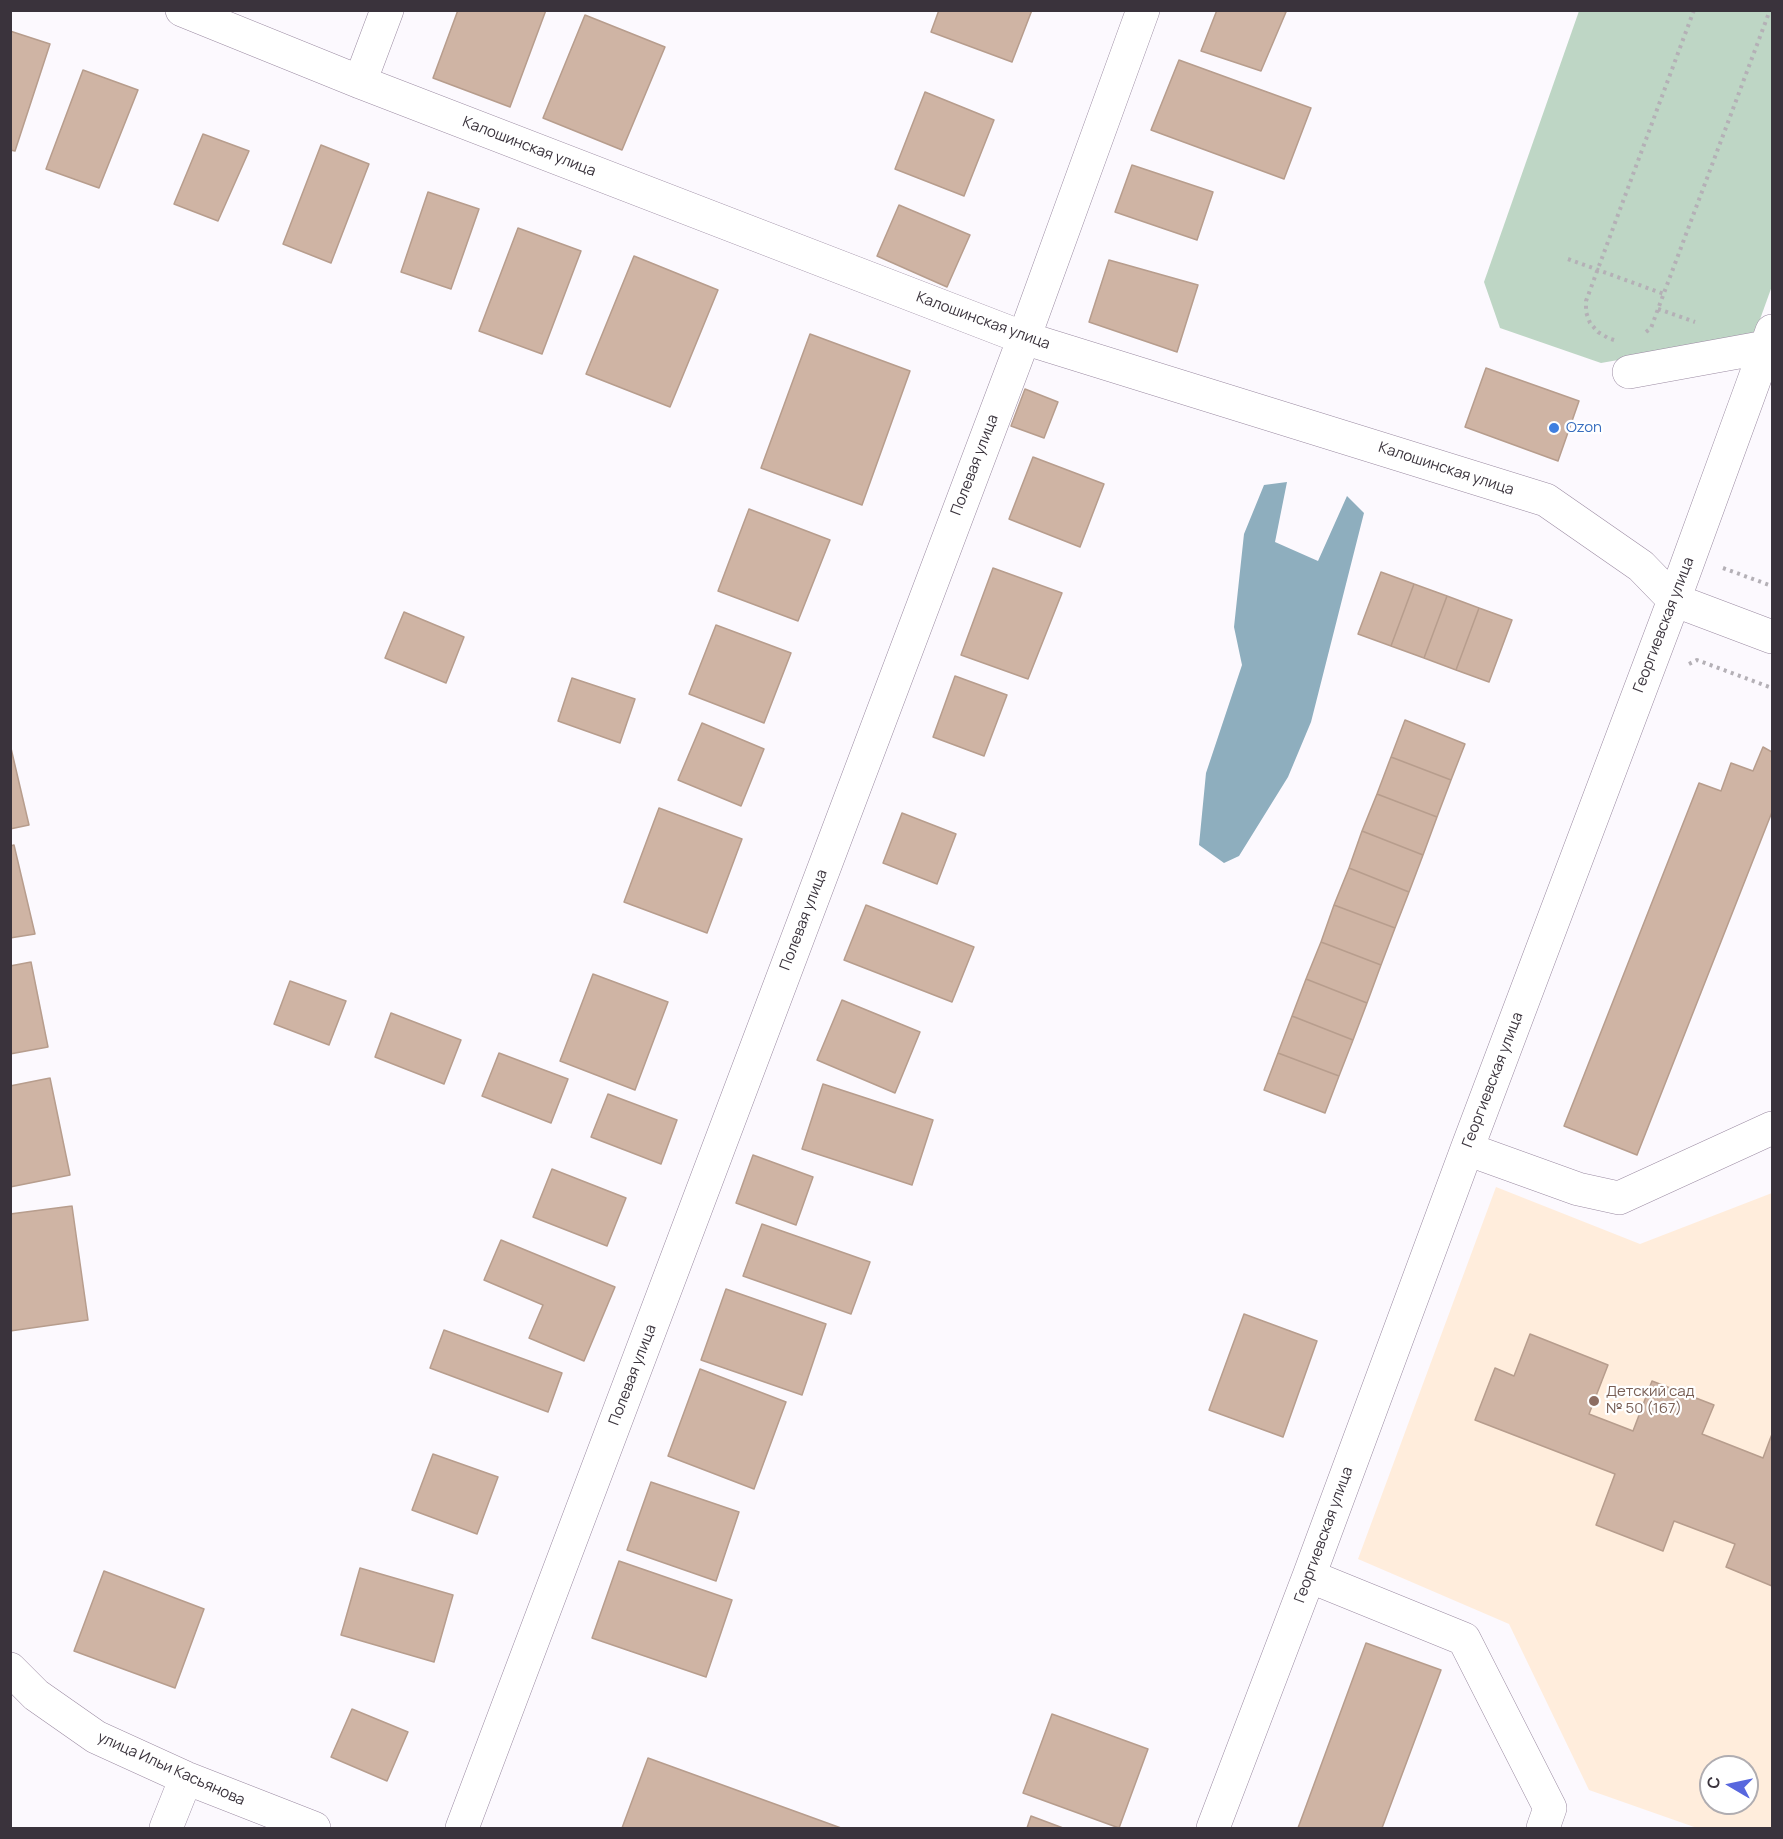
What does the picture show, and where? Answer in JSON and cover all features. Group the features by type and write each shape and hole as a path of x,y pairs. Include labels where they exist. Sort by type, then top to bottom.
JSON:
{"street":[{"name":"Калошинская улица","path":"182,10 360,82 1023,338 1546,500 1641,566 1674,600 1773,637"},
{"path":"360,82 387,10"},
{"name":"Полевая улица","path":"462,1828 1023,338 1143,10"},
{"path":"1629,372 1769,339"},
{"name":"Георгиевская улица","path":"1213,1828 1674,600 1769,339"},
{"path":"1467,1149 1578,1189 1618,1198 1773,1128"},
{"path":"1309,1576 1464,1639 1550,1808 1543,1828"},
{"name":"улица Ильи Касьянова","path":"10,1669 36,1695 96,1737 186,1778 314,1828"},
{"path":"166,1828 186,1778"}],"path":[{"path":"1619,341 1598,332 1590,323 1586,300 1694,10"},
{"path":"1641,336 1651,328 1770,10"},
{"path":"1568,259 1664,294"}],"shaded area":[{"name":"Детский сад № 50 (167)","path":"1496,1187 1640,1244 1772,1193 1772,1828 1697,1828 1589,1790 1509,1624 1358,1559"}],"green space":[{"path":"1579,11 1772,11 1772,286 1754,336 1601,363 1500,328 1484,282"}],"water":[{"path":"1287,482 1275,542 1318,561 1347,496 1364,513 1311,722 1288,777 1239,856 1224,863 1199,845 1206,773 1242,665 1234,627 1244,534 1264,485"}],"building":[{"path":"458,10 546,10 510,107 433,78"},
{"path":"939,10 1032,10 1012,62 931,32"},
{"path":"1217,10 1280,10 1286,12 1261,71 1201,51"},
{"path":"585,15 665,47 622,150 543,118"},
{"path":"10,31 50,44 15,151 10,150"},
{"path":"1179,60 1311,108 1284,179 1151,130"},
{"path":"83,70 138,90 99,188 46,169"},
{"path":"925,92 994,120 964,196 895,169"},
{"path":"203,134 249,151 218,221 174,204"},
{"path":"321,145 369,164 331,263 283,244"},
{"path":"1132,165 1213,192 1197,240 1115,212"},
{"path":"428,192 479,209 451,289 401,272"},
{"path":"899,205 970,235 947,287 877,256"},
{"path":"518,228 581,251 542,354 479,331"},
{"path":"634,256 718,290 670,407 586,374"},
{"path":"1109,260 1198,285 1177,352 1089,322"},
{"path":"810,334 910,371 862,505 761,468"},
{"path":"1486,368 1579,401 1558,461 1465,427"},
{"path":"1025,389 1058,402 1044,438 1011,426"},
{"path":"1033,457 1104,484 1080,547 1009,519"},
{"path":"749,509 830,540 798,621 718,591"},
{"path":"993,568 1062,593 1028,679 961,655"},
{"path":"1381,572 1414,584 1391,646 1358,634"},
{"path":"1414,584 1447,596 1424,658 1391,646"},
{"path":"1447,596 1479,608 1456,670 1424,658"},
{"path":"1479,608 1512,620 1489,682 1456,670"},
{"path":"404,612 464,637 446,683 385,658"},
{"path":"716,625 791,653 764,723 689,694"},
{"path":"955,676 1007,695 984,756 933,737"},
{"path":"572,678 635,699 620,743 558,721"},
{"path":"1405,720 1465,744 1451,780 1391,757"},
{"path":"702,723 764,749 741,806 678,780"},
{"path":"10,744 29,825 10,829"},
{"path":"1763,747 1772,752 1772,812 1637,1155 1564,1126 1699,783 1721,791 1731,763 1753,771"},
{"path":"1391,757 1451,780 1437,817 1377,794"},
{"path":"1377,794 1437,817 1423,855 1362,831"},
{"path":"659,808 742,839 707,933 624,902"},
{"path":"902,813 956,834 937,884 883,863"},
{"path":"1362,831 1423,855 1409,892 1349,868"},
{"path":"14,845 35,934 10,938 10,846"},
{"path":"1349,868 1409,892 1395,928 1334,905"},
{"path":"866,905 974,947 952,1002 844,960"},
{"path":"1334,905 1395,928 1381,965 1321,942"},
{"path":"1321,942 1381,965 1367,1003 1306,979"},
{"path":"31,962 48,1047 10,1054 10,966"},
{"path":"593,974 668,1002 635,1090 560,1061"},
{"path":"1306,979 1367,1003 1353,1040 1292,1016"},
{"path":"290,981 346,1001 329,1045 274,1024"},
{"path":"842,1000 920,1032 895,1093 817,1060"},
{"path":"391,1013 461,1040 444,1084 375,1057"},
{"path":"1292,1016 1353,1040 1339,1076 1278,1053"},
{"path":"499,1053 568,1079 551,1123 482,1096"},
{"path":"1278,1053 1339,1076 1325,1113 1264,1090"},
{"path":"50,1078 70,1175 10,1187 10,1086"},
{"path":"823,1084 933,1120 912,1185 802,1149"},
{"path":"608,1094 677,1120 661,1164 591,1137"},
{"path":"753,1155 813,1177 796,1225 736,1203"},
{"path":"552,1169 626,1198 607,1246 533,1217"},
{"path":"72,1206 88,1320 10,1331 10,1214"},
{"path":"762,1224 870,1262 851,1314 743,1276"},
{"path":"501,1240 615,1287 584,1361 529,1338 543,1305 484,1280"},
{"path":"726,1289 826,1324 802,1395 701,1360"},
{"path":"1244,1314 1317,1341 1283,1437 1209,1410"},
{"path":"444,1330 562,1373 548,1412 430,1368"},
{"path":"1530,1334 1608,1365 1589,1414 1633,1431 1652,1381 1714,1405 1702,1434 1763,1458 1772,1434 1772,1586 1726,1567 1735,1544 1674,1521 1663,1551 1596,1525 1615,1474 1475,1420 1495,1368 1514,1376"},
{"path":"700,1369 786,1402 754,1489 668,1456"},
{"path":"433,1454 498,1477 477,1534 412,1510"},
{"path":"651,1482 739,1512 716,1581 627,1550"},
{"path":"619,1561 732,1600 706,1677 592,1638"},
{"path":"360,1568 453,1595 434,1662 341,1635"},
{"path":"104,1571 204,1609 175,1688 74,1651"},
{"path":"1366,1643 1441,1670 1382,1828 1298,1828"},
{"path":"352,1709 408,1732 387,1781 331,1757"},
{"path":"1052,1714 1148,1749 1119,1828 1023,1793"},
{"path":"648,1758 841,1828 622,1828"},
{"path":"1031,1816 1063,1828 1027,1828"}],"place":[{"name":"Ozon","path":"1554,428"},
{"name":"Детский сад № 50 (167)","path":"1594,1401"}]}
